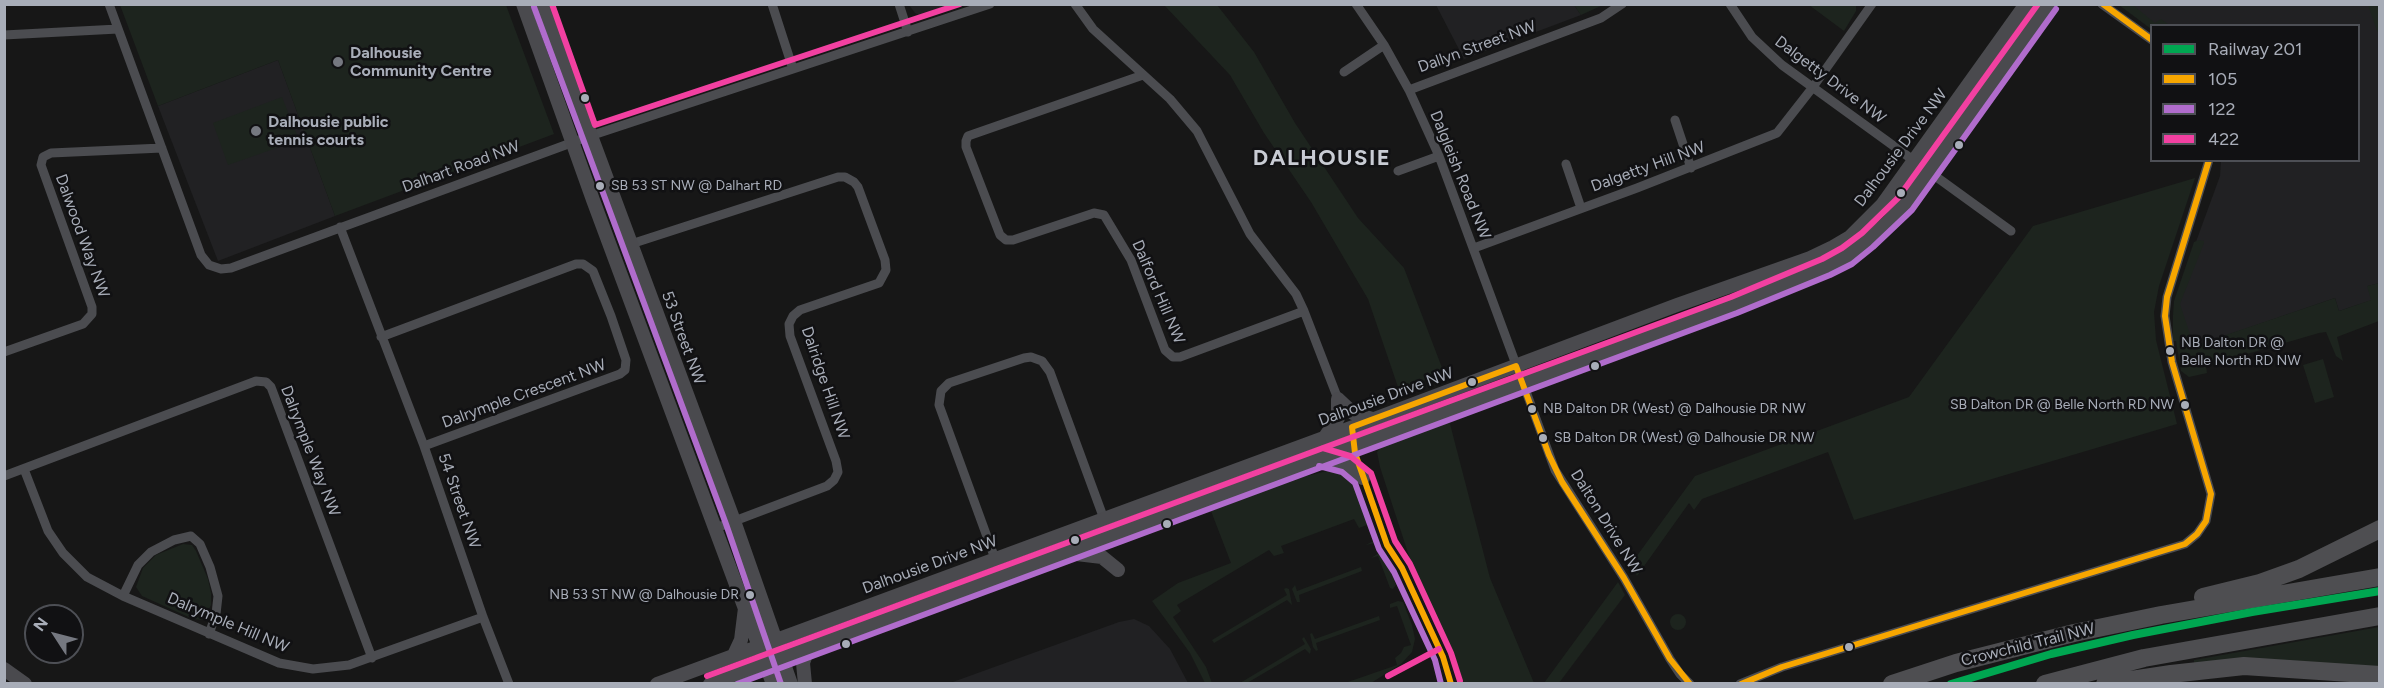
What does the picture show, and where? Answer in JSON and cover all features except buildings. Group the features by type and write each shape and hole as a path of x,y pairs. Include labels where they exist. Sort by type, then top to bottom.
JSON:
{"highway":[{"path":"2161,615 2175,604 2260,583 2299,569 2379,529"},
{"name":"Crowchild Trail NW","path":"1892,684 1956,663 2053,638 2161,615 2379,577"},
{"path":"2044,684 2144,658 2379,616"},
{"path":"2105,684 2244,666 2379,675"}],"street":[{"name":"Dalhart Road NW","path":"109,4 201,255 209,265 231,268 590,136 990,4"},
{"path":"524,4 773,684"},
{"name":"53 Street NW","path":"542,4 734,521 791,684"},
{"path":"772,4 793,69"},
{"path":"899,4 908,32"},
{"path":"1075,4 1093,29 1170,99 1197,131 1250,234 1283,275 1304,311 1338,399 1338,418 1324,437"},
{"name":"Dalgleish Road NW","path":"1356,4 1384,45 1409,90 1439,156 1516,366"},
{"name":"Dallyn Street NW","path":"1409,90 1600,18 1622,4"},
{"name":"Dalgetty Drive NW","path":"1730,4 1752,37 1767,52 1914,163 1929,171 2011,231"},
{"name":"Dalgetty Hill NW","path":"1474,248 1691,168 1777,133 1814,87 1872,4"},
{"name":"Dalhousie Drive NW","path":"657,684 1677,305 1810,258 1833,247 1850,237 1876,211 1914,163 2026,4"},
{"name":"Dalhousie Drive NW","path":"710,684 1734,305 1826,267 1847,256 1887,224 1929,171 2049,4"},
{"path":"2102,4 2150,39"},
{"path":"4,35 118,29"},
{"path":"1344,72 1384,45"},
{"name":"Dalford Hill NW","path":"1143,75 968,136 966,147 1000,235 1006,240 1013,240 1094,213 1104,215 1131,260 1165,350 1173,357 1180,357 1304,311"},
{"path":"1675,120 1691,168"},
{"name":"Dalwood Way NW","path":"4,352 82,324 92,314 92,307 41,165 43,157 51,153 162,148"},
{"path":"1398,171 1439,156"},
{"path":"1740,684 1782,667 2185,544 2197,534 2206,521 2211,494 2172,362 2165,316 2167,297 2208,162"},
{"path":"1566,164 1581,208"},
{"name":"Dalridge Hill NW","path":"631,244 838,177 845,177 855,182 886,265 882,279 876,285 800,310 789,324 790,336 836,461 837,476 832,484 716,528"},
{"name":"54 Street NW","path":"340,227 424,446 483,617 509,684"},
{"name":"Dalrymple Crescent NW","path":"381,337 576,264 583,264 593,271 611,316 626,360 625,370 620,375 424,446"},
{"path":"1001,575 939,405 941,391 949,383 1024,358 1031,357 1042,361 1050,372 1104,519"},
{"name":"Dalton Drive NW","path":"1516,366 1549,455 1562,482 1624,578 1670,659 1690,684"},
{"name":"Dalrymple Way NW","path":"4,476 256,381 266,382 271,387 372,657"},
{"path":"1338,399 1353,413 1372,419"},
{"path":"1321,457 1346,464 1363,478"},
{"name":"Dalrymple Hill NW","path":"24,469 48,531 63,553 87,577 123,596 269,660 301,668 337,668 483,617"},
{"path":"123,596 138,565 151,552 174,540 191,536 200,544 210,567 218,596 216,614 209,633"},
{"path":"1060,553 1102,557 1118,570"},
{"path":"734,655 741,640 746,606"},
{"path":"805,684 803,663 809,646"},
{"path":"4,669 25,684"}],"shaded area":[{"path":"120,5 506,5 554,134 335,216 278,60 158,106"},
{"path":"909,5 958,5 921,16 915,13"},
{"path":"1164,5 1217,5 1254,52 1295,123 1358,218 1404,268 1444,373 1399,390 1368,299 1311,202 1264,133 1230,75"},
{"path":"1436,5 1574,5 1581,15 1464,59"},
{"path":"1574,5 1603,5 1581,15"},
{"path":"1809,5 1856,5 1856,11 1844,31"},
{"path":"2119,5 2133,5 2155,23 2161,19 2168,24 2150,24 2150,28"},
{"path":"2128,5 2373,5 2380,28 2380,283 2368,286 2372,300 2339,311 2335,298 2181,351 2177,305 2197,239 2220,176 2221,162 2360,162 2360,24 2154,24"},
{"path":"2368,5 2379,5 2379,33 2377,31"},
{"path":"278,60 335,216 218,261 158,106"},
{"name":"Dalhousie public tennis courts","path":"282,97 299,140 228,165 213,123"},
{"path":"2195,178 2159,286 2154,312 2156,340 2177,424 1854,520 1828,452 1702,499 1694,510 1689,503 1637,576 1631,564 1695,476 1909,397 2033,226"},
{"path":"2199,240 2204,243 2180,304 2195,343 2199,344 2335,298 2339,311 2371,300 2367,286 2379,283 2379,321 2337,337 2343,361 2336,356 2326,332 2206,366 2207,373 2189,377 2181,371 2176,341 2173,341 2174,301 2194,242"},
{"path":"2323,359 2334,397 2315,403 2303,365"},
{"path":"1449,420 1490,578 1534,683 1463,683 1450,645 1444,637 1409,556 1380,467 1377,452 1383,445"},
{"path":"1327,471 1343,471 1352,478 1377,540 1375,543 1366,545 1373,541 1367,525 1359,528 1354,519 1281,546 1284,553 1274,556 1269,550 1177,605 1181,611 1173,617 1206,667 1212,683 1205,683 1190,653 1152,601 1178,583 1231,563 1211,511 1254,495 1274,484"},
{"path":"183,544 192,545 208,579 211,605 203,620 193,619 142,596 136,587 143,568 156,555"},
{"path":"1379,553 1385,557 1396,585 1393,589 1390,588 1378,556 1371,558"},
{"path":"1361,567 1362,571 1299,595 1300,602 1297,602 1292,589 1295,585 1297,591"},
{"path":"1618,582 1625,595 1559,683 1544,683"},
{"path":"1284,589 1289,589 1292,605 1287,600 1214,643 1212,640 1287,595"},
{"path":"1403,602 1412,625 1415,639 1412,652 1401,664 1371,683 1345,683 1397,665 1395,658 1404,647 1411,645 1397,606 1390,608 1390,604"},
{"path":"1675,614 1681,614 1686,622 1684,628 1675,630 1670,625 1670,619"},
{"path":"1379,616 1380,620 1316,643 1318,650 1316,651 1313,647 1310,634 1312,633 1315,639"},
{"path":"1134,619 1149,626 1170,649 1188,683 950,683 1119,622"},
{"path":"2379,627 2379,669 2194,664 2194,660"},
{"path":"1304,637 1311,649 1310,654 1305,649 1247,683 1240,683 1305,644 1302,639"}],"rail line":[{"name":"201","path":"1951,684 2051,654 2133,635 2380,591"}],"transit line":[{"name":"422","path":"552,4 595,125 960,4"},
{"name":"422","path":"707,676 1731,297 1822,259 1862,233 1898,198 2038,4"},
{"name":"105","path":"2103,4 2150,39"},
{"name":"122","path":"534,7 726,524 781,684"},
{"name":"122","path":"737,684 1737,313 1852,264 1912,210 2056,9"},
{"name":"105","path":"1741,684 1782,667 2185,544 2197,534 2206,521 2211,494 2172,362 2165,316 2167,297 2208,162"},
{"name":"105","path":"1451,684 1443,657 1402,568 1387,545 1355,453 1352,427 1516,366 1549,455 1562,482 1624,578 1670,659 1690,684"},
{"name":"422","path":"1323,448 1350,456 1371,473 1395,541 1410,564 1451,653 1460,681"},
{"name":"122","path":"1319,466 1342,472 1355,483 1379,549 1394,572 1435,660 1441,684"},
{"name":"422","path":"1388,676 1439,649"}],"place":[{"name":"Dalhousie Community Centre","path":"338,62"},
{"name":"Dalhousie public tennis courts","path":"256,131"},
{"name":"SB 53 ST NW @ Dalhart RD","path":"600,186"},
{"name":"NB Dalton DR @ Belle North RD NW","path":"2170,351"},
{"name":"SB Dalton DR @ Belle North RD NW","path":"2185,405"},
{"name":"NB Dalton DR (West) @ Dalhousie DR NW","path":"1532,409"},
{"name":"SB Dalton DR (West) @ Dalhousie DR NW","path":"1543,438"},
{"name":"NB 53 ST NW @ Dalhousie DR","path":"750,595"}],"district":[{"name":"DALHOUSIE","path":"1322,159"}]}
